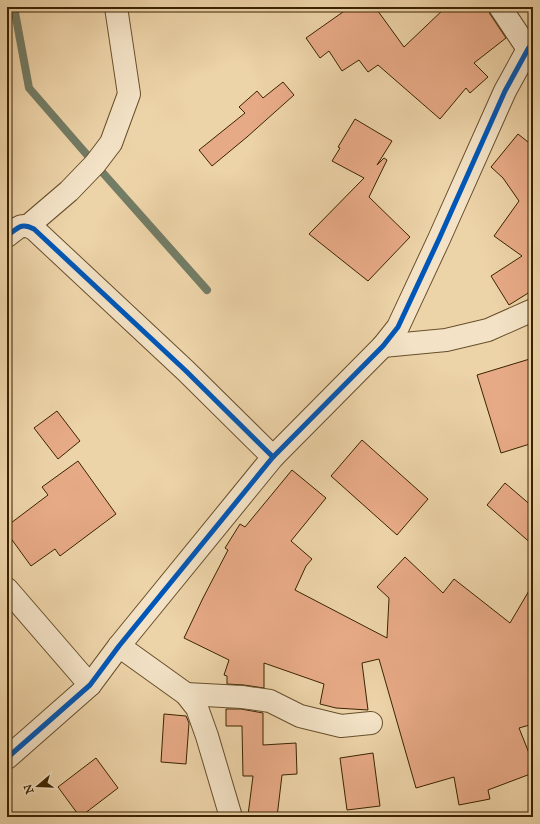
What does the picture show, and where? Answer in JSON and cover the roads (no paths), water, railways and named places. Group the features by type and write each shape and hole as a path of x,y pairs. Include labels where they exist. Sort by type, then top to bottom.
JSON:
{"street":[{"path":"28,226 69,191 95,164 111,143 129,94 116,7"},
{"path":"7,758 90,685 119,646 273,457 384,346 398,327 505,91 530,45 500,7"},
{"path":"7,236 21,226 28,226 34,229 186,371 273,457"},
{"path":"384,346 446,340 460,337 488,330 533,310"},
{"path":"7,589 90,685"},
{"path":"119,646 186,694 198,708 231,817"},
{"path":"186,694 242,697 270,701 300,716 340,726 371,723"}],"waterway":[{"path":"14,7 29,88 207,290"}]}
